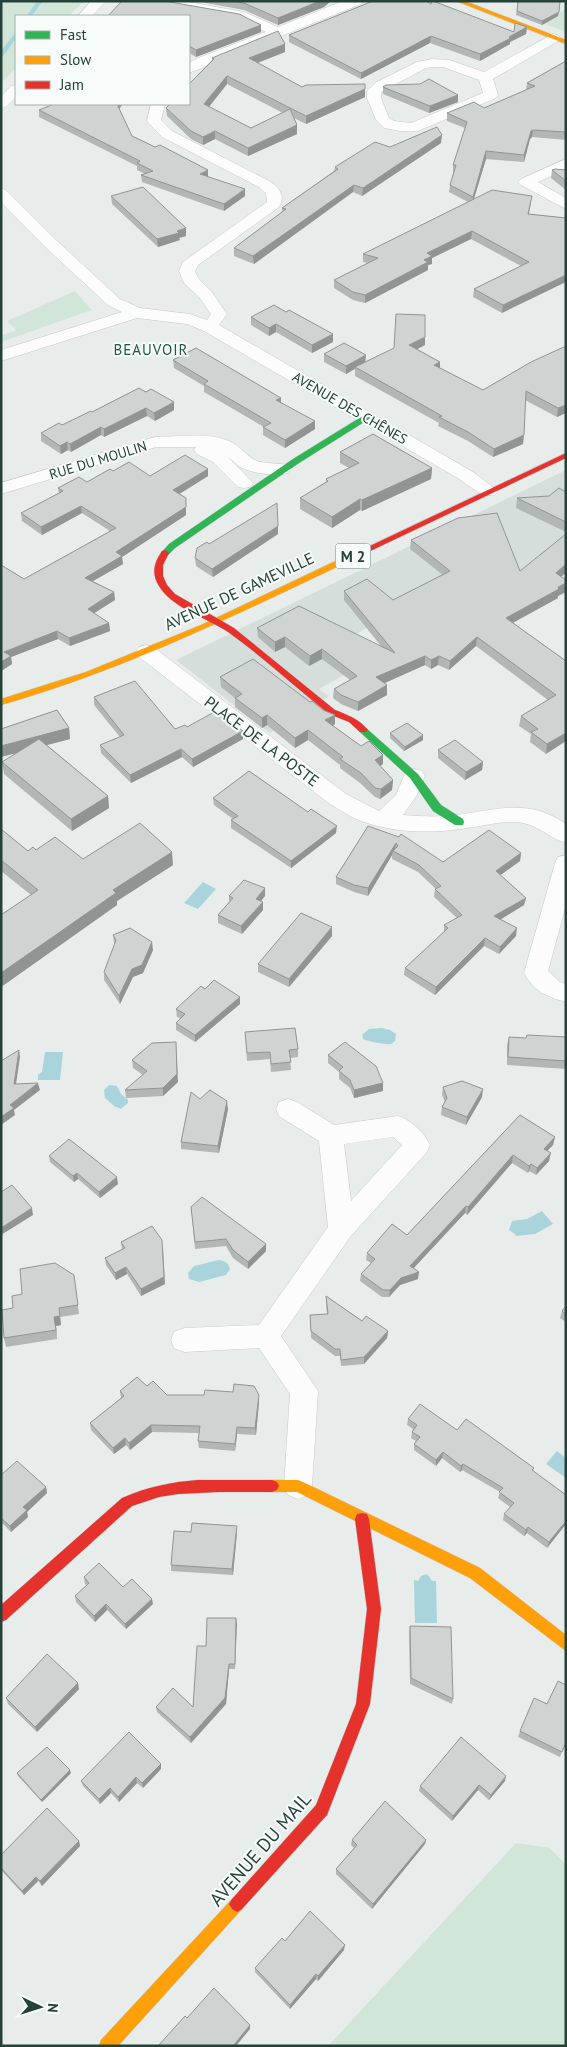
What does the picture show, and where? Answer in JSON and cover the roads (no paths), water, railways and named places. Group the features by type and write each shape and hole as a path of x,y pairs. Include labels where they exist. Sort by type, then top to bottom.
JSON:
{"street":[{"path":"86,15 99,1"},
{"path":"158,1 244,16 278,32"},
{"path":"190,68 203,61 356,1"},
{"path":"459,1 559,40"},
{"path":"485,77 491,95 413,128 389,125 383,120 374,98 374,91 380,86 422,65 444,63 485,77 559,40"},
{"path":"1,104 15,90"},
{"path":"158,105 154,120 167,134 264,184 273,190 275,196 274,204 191,262 187,271 190,280 205,294 219,314 210,327"},
{"path":"566,163 526,182 566,204"},
{"path":"1,193 49,242 114,302 136,313"},
{"path":"190,318 203,312 211,303"},
{"path":"1,356 136,313"},
{"name":"AVENUE DES CHÊNES","path":"136,313 190,318 210,327 467,476 489,491"},
{"path":"366,417 282,469 241,491 161,557 158,568 159,578 167,590 186,606 216,621 236,634 332,712 352,720 414,776 437,808 459,822"},
{"name":"RUE DU MOULIN","path":"1,488 155,442 210,442 224,445 252,466"},
{"path":"197,443 202,450 219,458 241,491"},
{"name":"AVENUE DE GAMEVILLE","path":"1,702 89,674 146,652 216,621 566,455"},
{"path":"241,491 252,466 282,469"},
{"name":"PLACE DE LA POSTE","path":"146,652 338,799 369,816 426,824 459,822 507,813 526,814 555,826 566,835"},
{"path":"385,818 403,804 410,794 414,776"},
{"path":"566,863 536,973 552,989 566,993"},
{"path":"266,1336 341,1229 418,1145 398,1126 331,1136 288,1109"},
{"path":"331,1136 341,1229"},
{"path":"184,1340 266,1336"},
{"path":"266,1336 304,1392 298,1486"},
{"path":"1,1616 127,1502 139,1495 198,1486 298,1486 475,1573 566,1644"},
{"name":"AVENUE DU MAIL","path":"107,2046 322,1810 363,1704 374,1608 362,1519"}],"water":[{"path":"203,882 216,889 198,909 184,903"},
{"path":"382,1028 396,1034 395,1041 389,1044 363,1039 362,1035 369,1029"},
{"path":"45,1052 63,1052 60,1080 38,1080 38,1075 42,1072"},
{"path":"109,1085 117,1086 121,1094 128,1100 128,1103 121,1109 105,1098 104,1090"},
{"path":"542,1211 553,1224 535,1234 516,1236 509,1230 512,1221 527,1219"},
{"path":"219,1260 229,1265 230,1269 226,1275 199,1282 189,1279 188,1273 194,1266"},
{"path":"557,1451 566,1458 566,1478 546,1464"},
{"path":"426,1574 432,1581 436,1581 437,1623 415,1623 414,1580 418,1581 421,1576"}],"waterway":[{"path":"30,15 40,1"},
{"path":"1,55 15,36"}],"district":[{"name":"BEAUVOIR","path":"151,349"}]}
